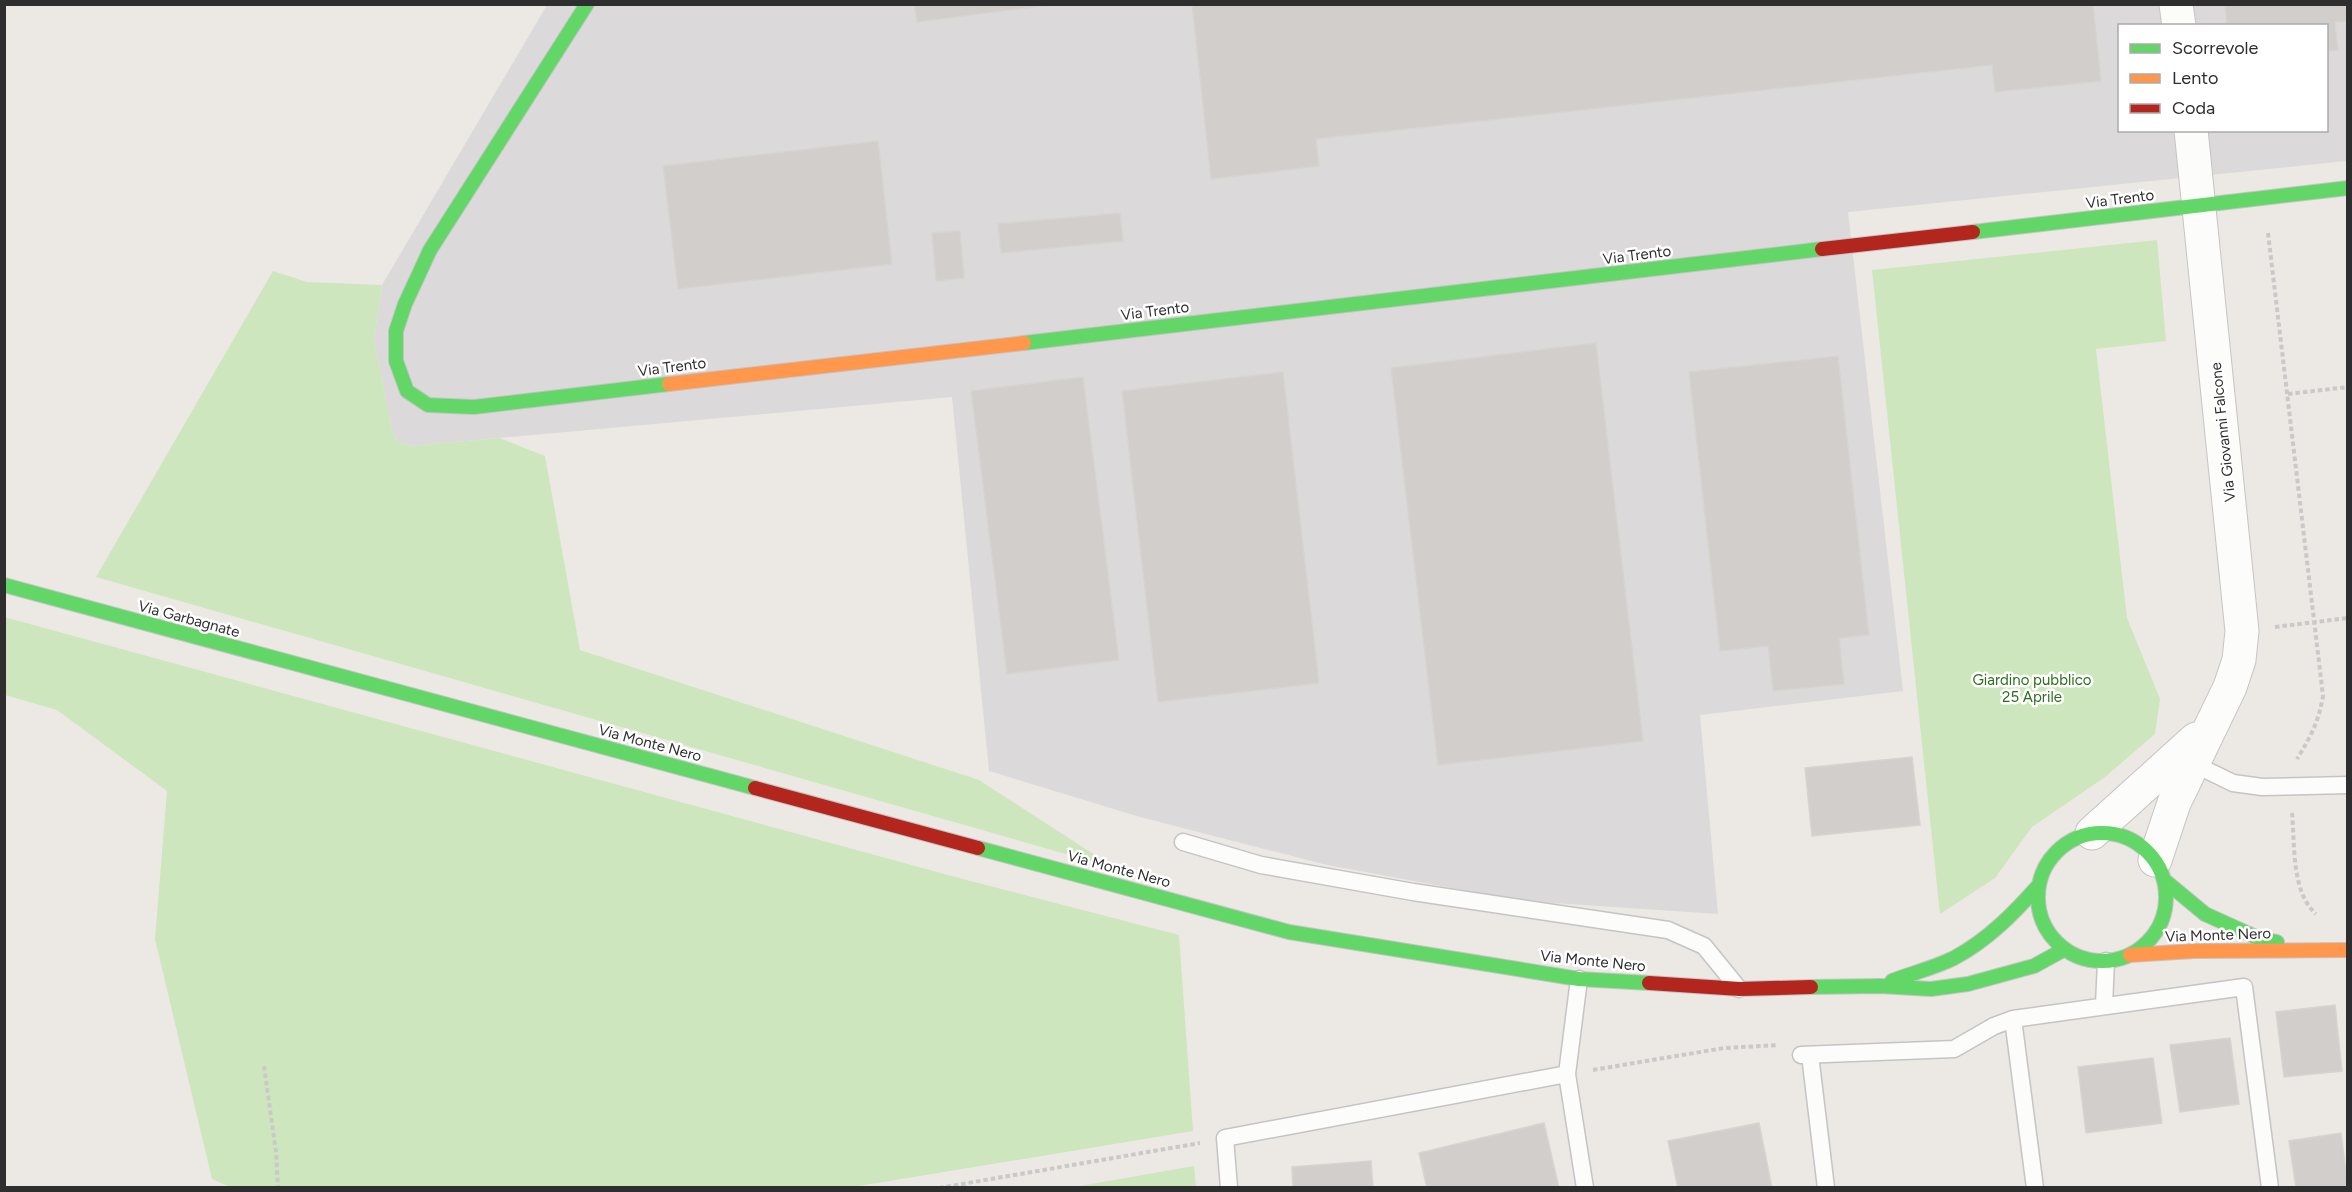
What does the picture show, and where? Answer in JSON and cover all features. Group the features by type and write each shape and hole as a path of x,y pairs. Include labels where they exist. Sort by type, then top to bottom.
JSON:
{"street":[{"name":"Via Trento","path":"587,4 430,250 405,304 396,331 396,361 407,391 428,405 474,407 2348,188"},
{"path":"2176,4 2179,24"},
{"name":"Via Giovanni Falcone","path":"2160,870 2174,803 2194,764 2208,727 2230,687 2239,660 2242,631 2191,132"},
{"name":"Via Garbagnate","path":"4,585 366,684"},
{"name":"Via Monte Nero","path":"366,684 1289,932 1579,979 1740,989 1880,986 1930,989 1968,984 2034,966 2066,949"},
{"name":"Via Giovanni Falcone","path":"2092,833 2166,768 2208,727"},
{"path":"2092,833 2110,833 2127,838 2143,847 2160,870 2166,902 2161,923 2148,942 2130,955 2106,961 2085,958 2066,949 2052,937 2043,921 2038,903 2039,885 2046,866 2057,851 2073,839 2092,833"},
{"name":"Via Monte Nero","path":"2160,870 2205,914 2258,938 2308,949"},
{"name":"Via Monte Nero","path":"1880,986 1960,955 2007,920 2039,885"},
{"name":"Via Monte Nero","path":"2130,955 2308,949 2348,950"}],"lane":[{"path":"2194,764 2234,783 2262,787 2348,785"},
{"path":"1184,842 1261,865 1413,892 1668,930 1704,946 1740,989"},
{"path":"2104,1005 2106,961"},
{"path":"1579,979 1567,1074 1585,1188"},
{"path":"1826,1188 1805,1055 1954,1049 1994,1026 2013,1019 2244,987 2270,1188"},
{"path":"2013,1019 2035,1188"},
{"path":"1229,1188 1225,1138 1567,1074"}],"path":[{"path":"2264,197 2312,623 2323,696 2319,717 2313,733 2295,764 2289,787 2299,888 2307,906 2321,918"},
{"path":"2288,394 2348,387"},
{"path":"2242,631 2348,618"},
{"path":"1567,1074 1724,1048 1778,1045 1805,1055"},
{"path":"264,1066 276,1152 278,1188"},
{"path":"939,1188 1225,1138"}],"shaded area":[{"path":"547,5 2347,5 2347,161 1848,212 1903,691 1700,715 1718,914 1523,901 1327,865 1140,817 989,771 952,397 410,446 398,441 392,431 374,339 382,285"}],"green space":[{"name":"Giardino pubblico 25 Aprile","path":"2157,240 2166,341 2096,349 2127,618 2160,699 2155,734 2105,777 2032,827 1995,878 1940,914 1872,270"},
{"path":"273,271 307,282 382,285 374,339 392,431 398,441 410,446 499,438 545,456 580,650 979,780 1115,868 96,577"},
{"path":"4,617 959,878 1179,935 1193,1131 853,1187 232,1188 212,1179 155,939 167,791 57,710 5,695"},
{"path":"1194,1166 1196,1187 1074,1187"}],"building":[{"path":"914,4 1057,4 917,22"},
{"path":"1192,4 2093,4 2101,81 1995,92 1992,65 1316,139 1319,166 1211,179"},
{"path":"2225,4 2348,4 2348,21 2335,22 2338,50 2328,51 2328,24 2227,24"},
{"path":"878,141 892,264 678,289 663,166"},
{"path":"1120,213 1123,241 1001,253 998,224"},
{"path":"960,231 964,278 936,281 932,233"},
{"path":"1596,343 1643,741 1438,765 1391,368"},
{"path":"1838,356 1869,635 1839,638 1844,684 1773,691 1768,646 1720,651 1689,372"},
{"path":"1283,372 1319,683 1158,702 1122,391"},
{"path":"1083,377 1119,660 1007,674 971,391"},
{"path":"1912,757 1920,825 1812,836 1805,768"},
{"path":"2335,1005 2342,1071 2284,1077 2276,1012"},
{"path":"2230,1038 2239,1104 2180,1112 2170,1045"},
{"path":"2153,1058 2162,1123 2086,1133 2078,1067"},
{"path":"1544,1123 1559,1188 1427,1188 1419,1153"},
{"path":"1759,1123 1772,1188 1678,1188 1668,1141"},
{"path":"2341,1133 2348,1188 2296,1188 2289,1141"},
{"path":"1371,1161 1373,1188 1293,1188 1292,1167"}],"traffic: fast":[{"path":"587,4 430,250 405,304 396,331 396,361 407,391 428,405 474,407 669,384"},
{"path":"1973,232 2348,188"},
{"path":"1024,343 1822,249"},
{"path":"4,585 755,788"},
{"path":"2102,833 2126,838 2147,852 2161,873 2166,897 2161,921 2147,942 2126,956 2102,961 2078,956 2057,942 2043,921 2038,897 2043,873 2057,852 2078,838 2102,833"},
{"path":"978,848 1289,932 1579,979 1649,983"},
{"path":"2164,880 2205,914 2258,938 2277,942"},
{"path":"1892,981 1939,965 1966,951 2000,925 2039,885"},
{"path":"1811,987 1880,986 1931,989 1968,984 2034,966 2065,949"}],"traffic: slow":[{"path":"669,384 1024,343"},
{"path":"2130,955 2194,951 2348,950"}],"traffic: jam":[{"path":"1822,249 1973,232"},
{"path":"755,788 978,848"},
{"path":"1649,983 1740,989 1811,987"}]}
